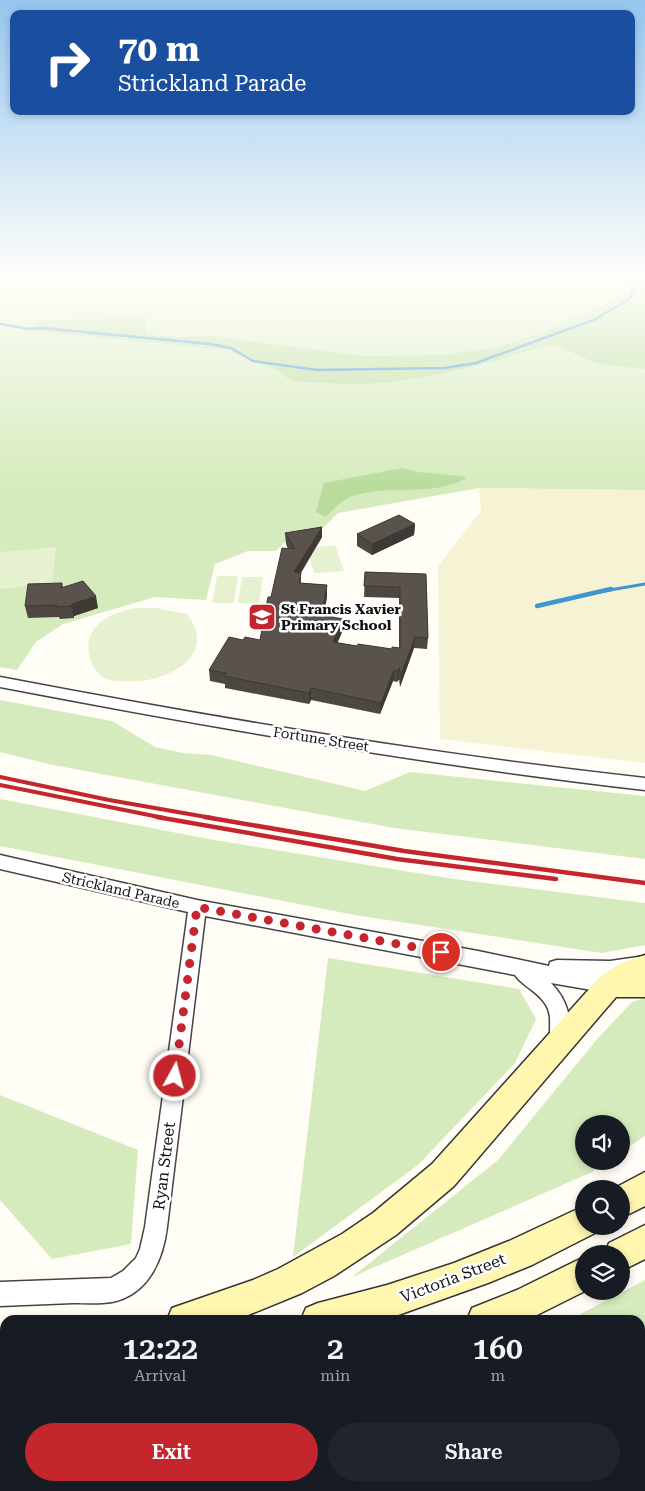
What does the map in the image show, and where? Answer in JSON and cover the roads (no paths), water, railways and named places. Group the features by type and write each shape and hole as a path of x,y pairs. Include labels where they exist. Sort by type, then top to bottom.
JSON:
{"street":[{"name":"Fortune Street","path":"0,682 309,738 550,773 645,784"},
{"name":"Strickland Parade","path":"0,862 197,907 609,985 645,985"},
{"name":"Ryan Street","path":"0,1294 112,1290 125,1285 140,1273 148,1261 153,1246 197,907"},
{"name":"Strickland Parade","path":"478,959 578,969 610,969 645,965"},
{"path":"502,965 530,976 544,988 554,1001 560,1014 562,1026 559,1040 551,1053"},
{"name":"Strickland Parade","path":"609,985 621,976 645,965"},
{"path":"200,1315 246,1300 305,1275 337,1258 388,1223 417,1200 443,1176 609,985"},
{"path":"630,1197 645,1188"},
{"name":"Victoria Street","path":"337,1315 388,1302 440,1285 522,1251 575,1226"},
{"path":"630,1250 645,1242"},
{"path":"497,1315 527,1303 575,1279"}],"waterway":[{"path":"232,349 253,361 317,370 445,368 476,363 515,349"},
{"path":"604,591 645,584"},
{"path":"537,606 611,589"}],"railway":[{"path":"0,777 109,800 212,818"},
{"path":"0,785 164,818"},
{"path":"157,817 397,859 556,879"},
{"path":"205,817 404,851 645,883"}],"place":[{"name":"St Francis Xavier Primary School","path":"262,617"}]}
